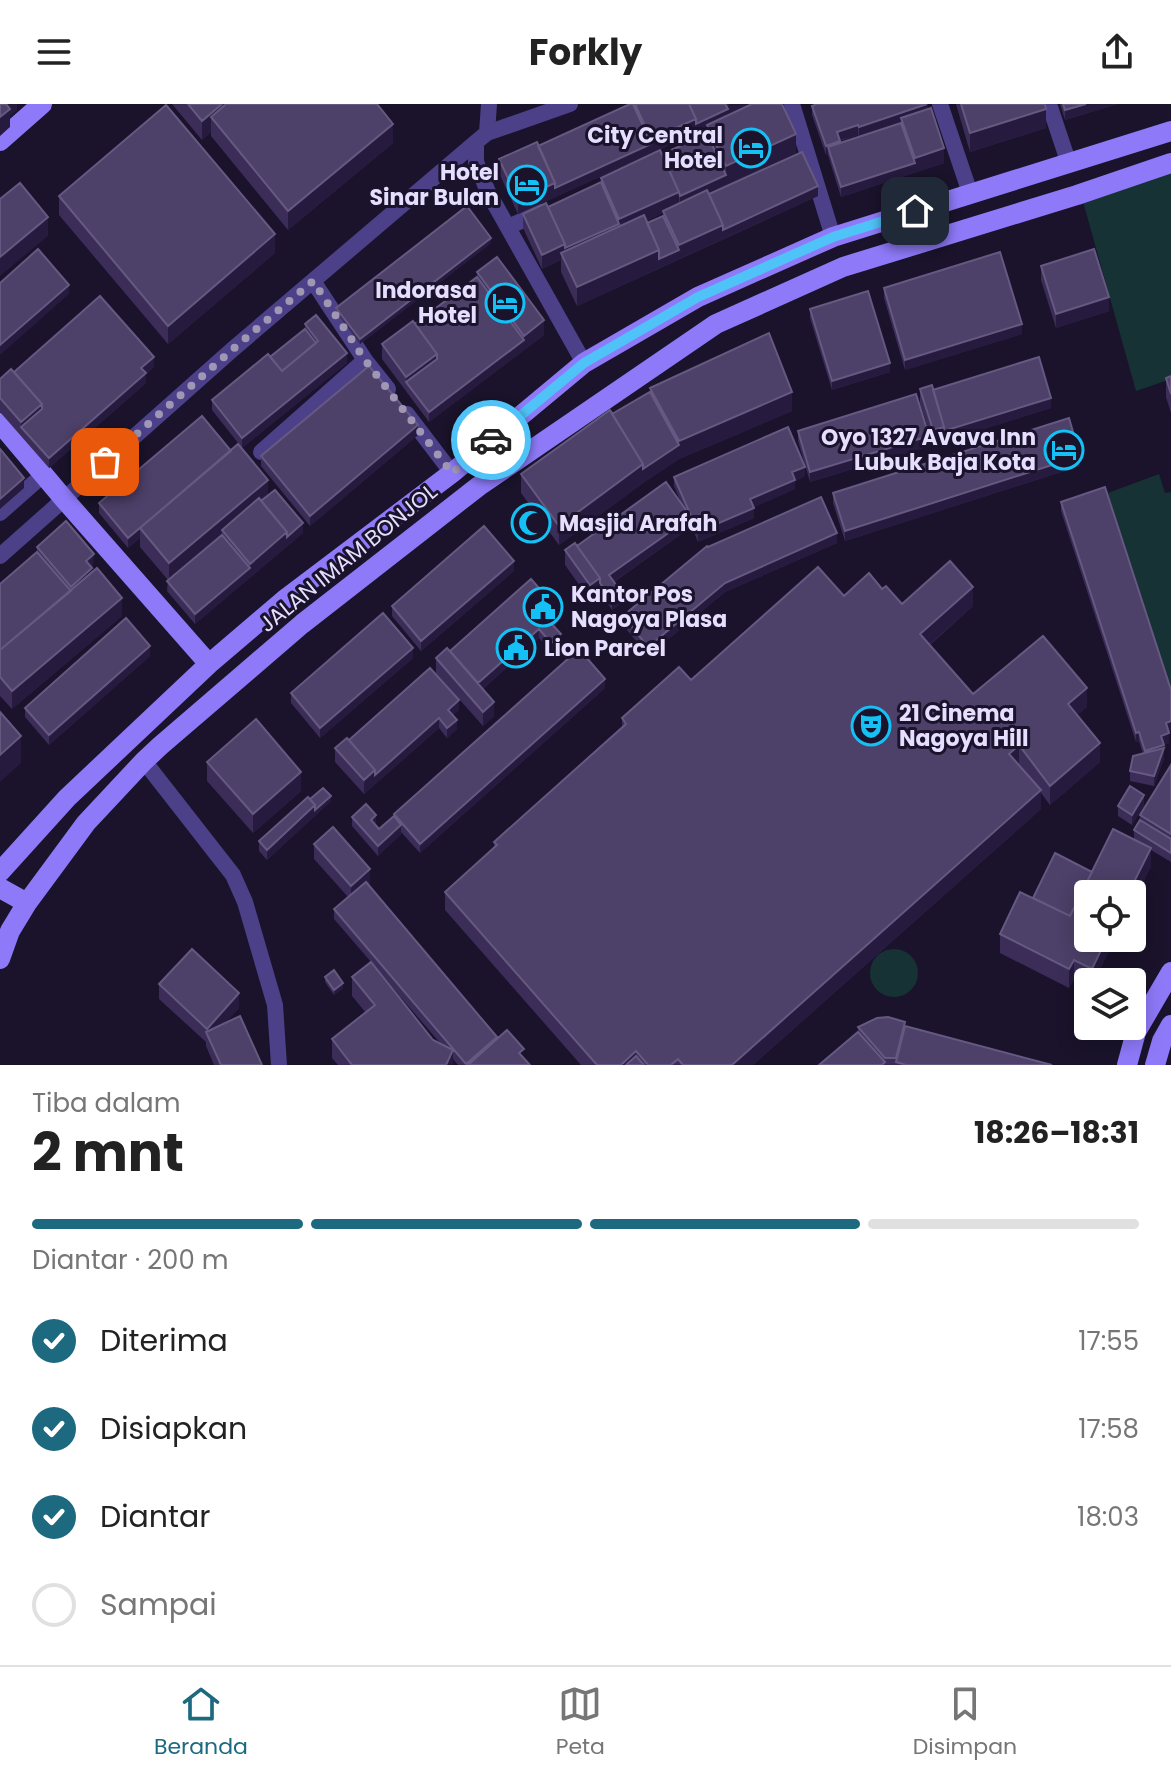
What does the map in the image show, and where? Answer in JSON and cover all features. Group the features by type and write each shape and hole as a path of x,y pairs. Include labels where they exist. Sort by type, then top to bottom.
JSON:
{"main road":[{"path":"0,141 42,104"},
{"name":"JALAN IMAM BONJOL","path":"0,872 67,798 209,664 284,600 452,473 584,363 698,297 833,237 1171,131"},
{"name":"JALAN IMAM BONJOL","path":"0,959 5,928 86,823 144,761 302,624 479,486 716,324 843,267 1171,163"},
{"path":"833,237 843,267"},
{"path":"0,423 209,664"},
{"path":"284,600 302,624"},
{"path":"0,888 27,903"},
{"path":"1127,1065 1136,1032 1171,972"},
{"path":"1155,1065 1168,1037"}],"street":[{"path":"489,104 476,162 480,175 584,363"},
{"path":"0,556 233,349 481,138 570,104"},
{"path":"792,104 833,237"},
{"path":"940,104 970,193"},
{"path":"1049,104 1069,164"},
{"path":"508,227 551,207"},
{"path":"313,281 365,360 452,473"},
{"path":"261,452 365,360"},
{"path":"0,513 43,475"},
{"path":"144,761 233,875 245,902 275,1005 279,1065"}],"green space":[{"path":"1171,165 1171,379 1136,391 1082,198"},
{"path":"1159,474 1165,493 1171,492 1171,691 1108,493"},
{"path":"894,949 911,956 918,973 911,990 894,997 877,990 870,973 877,956"}],"building":[{"path":"0,104 6,104 10,109 0,117"},
{"path":"188,104 222,104 202,121"},
{"path":"226,104 377,104 393,124 288,211 211,117"},
{"path":"633,104 651,144 555,188 538,146"},
{"path":"635,104 689,104 696,119 651,139"},
{"path":"689,104 725,104 728,109 696,124"},
{"path":"752,104 782,104 796,134 726,166 707,125"},
{"path":"927,104 837,132 840,141 826,146 812,106"},
{"path":"961,104 1045,104 1046,109 970,133"},
{"path":"1063,104 1086,104 1065,110"},
{"path":"166,105 275,234 168,326 59,196"},
{"path":"931,108 944,148 915,158 901,118"},
{"path":"901,123 915,163 841,187 828,147"},
{"path":"707,134 726,175 680,196 662,154"},
{"name":"Hotel Sinar Bulan","path":"537,142 555,183 518,200 499,159"},
{"path":"660,150 679,192 619,219 601,178"},
{"path":"802,152 818,186 723,230 709,194"},
{"path":"601,182 619,224 565,248 548,207"},
{"path":"20,183 48,217 0,257 0,199"},
{"path":"707,190 723,225 679,245 663,211"},
{"path":"546,203 565,244 542,255 523,214"},
{"path":"467,206 491,238 360,339 336,308"},
{"path":"644,215 659,250 577,287 561,253"},
{"path":"663,216 679,250 659,259 659,250 647,223"},
{"path":"38,249 69,285 0,345 0,283"},
{"path":"1094,249 1109,297 1056,314 1041,266"},
{"path":"1000,252 1022,324 905,360 884,288"},
{"path":"497,257 544,320 524,336 477,272"},
{"path":"477,277 524,340 429,412 406,382 437,359 437,354 415,324"},
{"path":"868,291 890,363 832,381 810,309"},
{"path":"100,296 154,357 141,368 146,373 49,458 21,427 42,409 42,404 14,372"},
{"path":"316,315 347,353 242,438 212,400 268,354 282,371 318,341 305,324"},
{"path":"413,321 437,354 406,377 382,344"},
{"path":"305,329 316,343 282,371 270,357"},
{"path":"769,333 792,392 679,441 650,388"},
{"path":"1039,357 1051,398 944,431 933,390"},
{"path":"369,366 418,425 310,516 261,456"},
{"path":"11,369 42,404 21,422 0,398 0,379"},
{"path":"1171,376 1171,394 1166,378"},
{"path":"932,385 944,427 933,430 920,389"},
{"path":"650,392 679,445 643,469 643,464 612,414"},
{"path":"916,394 929,436 810,472 798,431"},
{"path":"610,410 643,464 559,526 521,474"},
{"path":"202,416 231,451 128,538 99,503"},
{"path":"1069,418 1080,456 845,531 833,493"},
{"path":"788,427 805,467 792,472 795,480 750,499 754,508 698,532 674,477"},
{"path":"238,444 268,480 169,563 140,528"},
{"path":"0,449 24,478 0,499"},
{"path":"666,482 691,517 609,575 622,593 612,600 577,546"},
{"path":"1105,487 1171,690 1171,721 1166,723 1169,733 1161,736 1164,745 1145,751 1139,732 1136,733 1061,502"},
{"path":"275,490 303,523 287,537 287,532 261,501"},
{"path":"821,497 837,533 725,583 648,647 623,616 707,546"},
{"path":"259,498 287,532 250,564 222,530"},
{"path":"66,521 94,554 86,561 92,568 71,587 37,547"},
{"path":"484,526 514,561 421,641 392,606"},
{"path":"222,535 250,568 195,614 167,581"},
{"path":"575,543 600,578 590,585 565,550"},
{"path":"37,552 71,591 0,650 0,584"},
{"path":"950,561 973,587 920,634 973,694 1043,636 1087,688 1068,704 1100,743 1050,786 1019,745 1009,754 1041,790 732,1065 683,1065 678,1059 671,1065 648,1065 636,1051 621,1065 597,1065 445,892 497,845 494,842 626,724 622,718 679,667 691,680 818,567 844,596 869,573 882,589 886,586 902,604"},
{"path":"97,568 122,598 12,691 0,677 0,650"},
{"path":"531,579 559,611 549,621 561,634 551,643 539,629 478,683 450,651"},
{"path":"383,613 413,648 320,728 291,693"},
{"path":"126,618 150,646 49,735 25,708"},
{"path":"447,648 494,702 483,712 436,658"},
{"path":"579,649 605,679 420,844 394,814"},
{"path":"430,668 459,700 448,710 457,720 447,728 439,718 375,775 375,770 349,740"},
{"path":"0,712 21,736 0,755"},
{"path":"256,719 301,772 253,814 207,762"},
{"path":"347,738 375,770 364,780 335,748"},
{"path":"1164,748 1154,776 1130,771 1133,756"},
{"path":"1171,765 1171,834 1140,815"},
{"path":"1130,786 1144,795 1132,815 1118,806"},
{"path":"323,788 331,796 315,810 310,799"},
{"path":"308,797 315,805 267,850 259,841"},
{"path":"366,804 376,815 371,820 379,829 394,816 401,825 378,846 352,817"},
{"path":"1140,820 1171,839 1171,853 1134,830"},
{"path":"333,827 370,869 351,886 314,844"},
{"path":"1113,829 1151,848 1135,880 1088,880"},
{"path":"1055,853 1092,872 1088,880 1074,880 1074,908 1070,916 1033,898"},
{"path":"366,882 497,1037 466,1064 334,909"},
{"path":"1020,892 1070,916 1074,908 1074,952 1100,952 1092,968 1074,960 1069,969 1000,934"},
{"path":"192,949 239,993 207,1029 159,984"},
{"path":"371,962 433,1040 453,1050 446,1065 352,1065 332,1039 375,1005 352,977"},
{"path":"334,970 343,983 334,990 325,977"},
{"path":"240,1016 262,1065 221,1065 206,1032"},
{"path":"888,1017 905,1022 896,1058 885,1058 858,1027 877,1018"},
{"path":"905,1026 1052,1065 906,1065 896,1062"},
{"path":"507,1030 524,1049 519,1053 530,1065 468,1065"},
{"path":"858,1032 885,1062 882,1065 819,1065"},
{"path":"636,1056 644,1065 626,1065"}],"way so far":[{"path":"105,462 313,281 365,360 452,473 491,440"}],"place":[{"name":"City Central Hotel","path":"751,148"},
{"name":"Hotel Sinar Bulan","path":"527,185"},
{"name":"Indorasa Hotel","path":"505,303"},
{"name":"Oyo 1327 Avava Inn Lubuk Baja Kota","path":"1064,450"},
{"name":"Masjid Arafah","path":"531,523"},
{"name":"Kantor Pos Nagoya Plasa","path":"543,607"},
{"name":"Lion Parcel","path":"516,648"},
{"name":"21 Cinema Nagoya Hill","path":"871,726"}],"route":[{"path":"491,440 584,363 698,297 833,237 915,211"}]}
